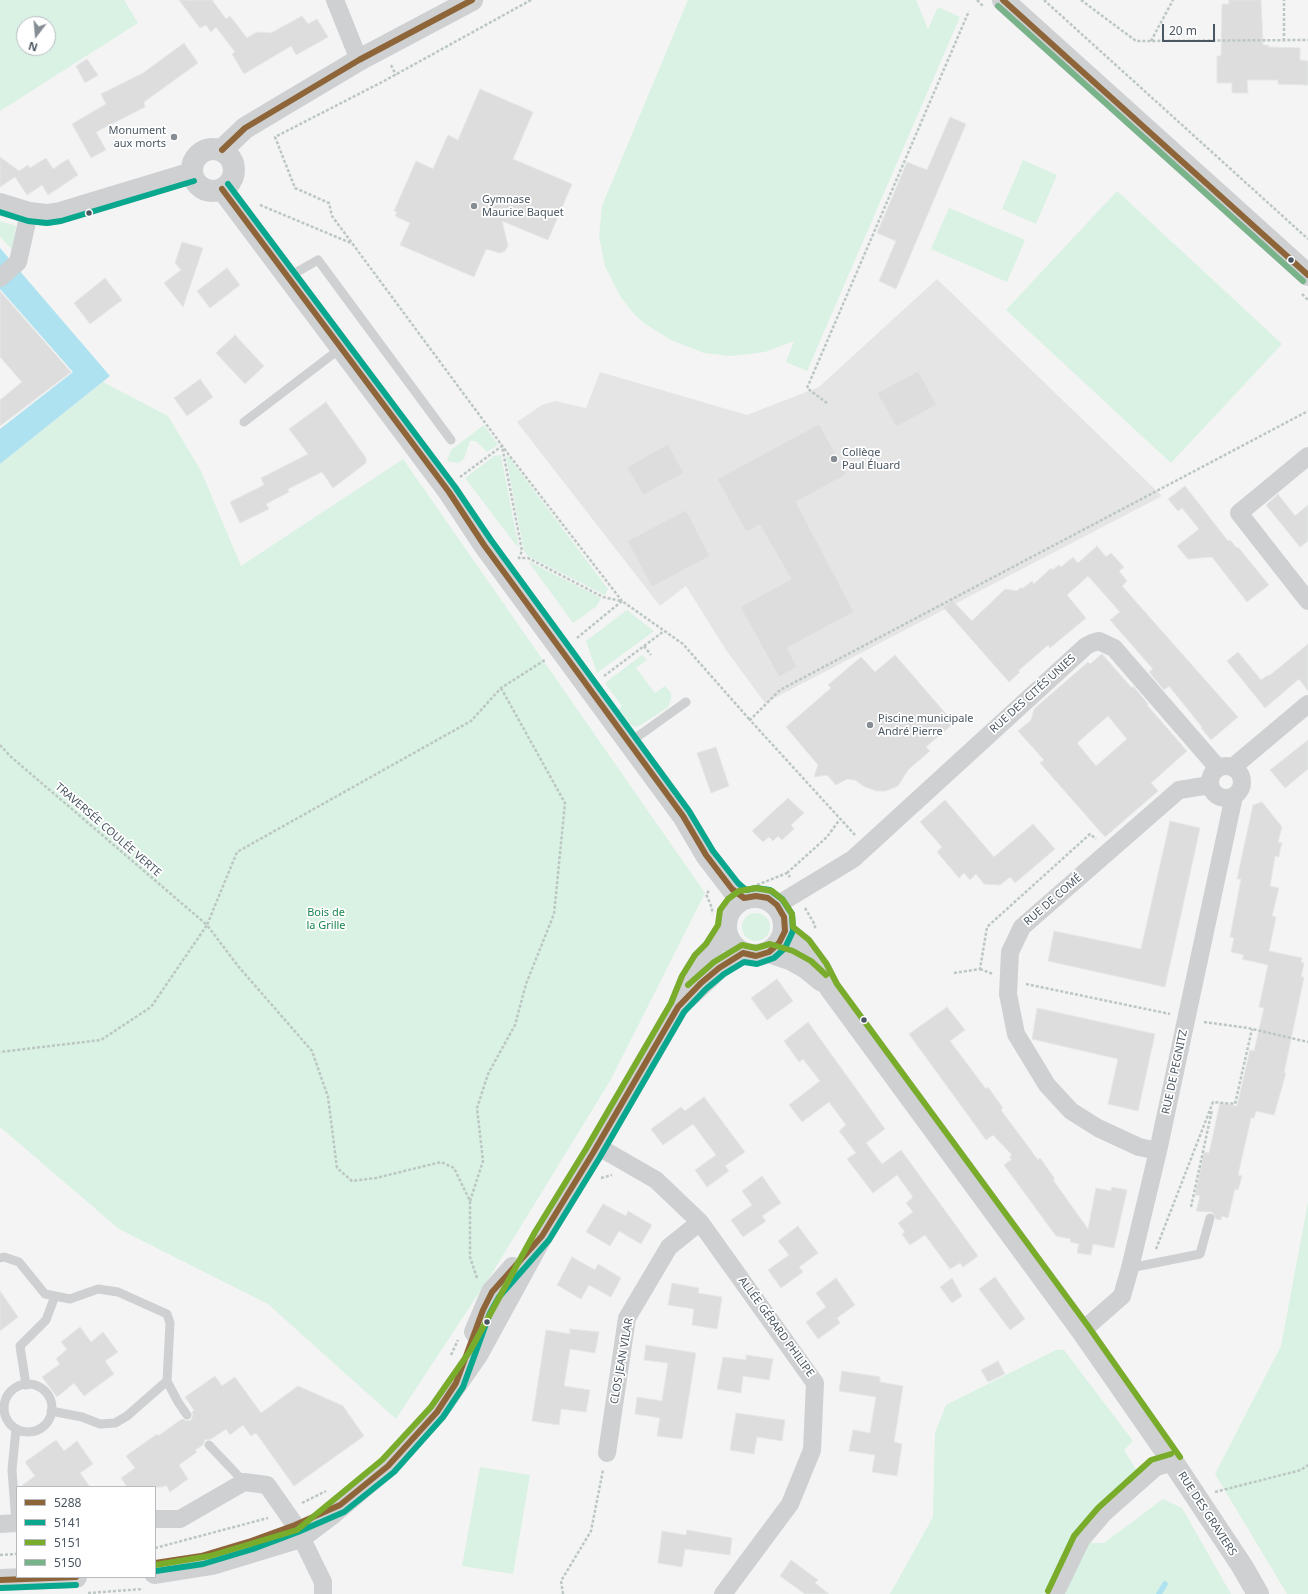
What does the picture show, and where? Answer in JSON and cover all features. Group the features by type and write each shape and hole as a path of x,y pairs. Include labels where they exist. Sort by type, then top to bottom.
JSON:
{"street":[{"path":"335,0 359,60"},
{"path":"222,150 246,128 359,60 472,0"},
{"path":"1003,0 1308,275"},
{"path":"216,149 222,150 228,154 235,166 232,180 222,190 209,191 203,189 198,185 192,173 194,160 203,151 216,149"},
{"path":"0,204 47,215 60,213 192,173"},
{"path":"222,190 449,492 484,545 683,816 706,855 725,881 744,898"},
{"path":"0,278 18,262 29,212"},
{"path":"1308,456 1239,513 1308,601"},
{"name":"RUE DES CITÉS UNIES","path":"777,905 853,859 1086,646 1099,641 1114,648 1225,768"},
{"path":"1225,768 1237,770 1242,778 1241,789 1234,796 1224,798 1215,794 1210,785 1211,775 1225,768 1308,704"},
{"name":"RUE DE COMÉ","path":"1158,1151 1139,1147 1098,1128 1071,1111 1047,1085 1016,1034 1008,994 1010,952 1022,927 1180,790 1210,785"},
{"name":"RUE DE PEGNITZ","path":"1082,1331 1122,1296 1130,1268 1158,1151 1234,796"},
{"path":"150,1581 212,1564 294,1524 388,1466 437,1412 477,1354 542,1236 597,1146 678,1007 689,980 726,921 734,905 744,898 756,896 768,898 777,905 784,917 785,931 779,944 769,952 756,956 743,953 734,947 728,938 726,921 706,855"},
{"name":"RUE DES GRAVIERS","path":"785,931 803,945 820,968 830,988 1082,1331 1173,1462 1258,1594"},
{"name":"RUE DES GRAVIERS","path":"769,952 806,968 830,988"},
{"path":"678,1007 701,983 719,968 743,953"},
{"name":"ALLÉE GÉRARD PHILIPE","path":"597,1146 656,1180 700,1222 815,1383 812,1450 790,1504 723,1594"},
{"name":"CLOS JEAN VILAR","path":"606,1453 627,1318 669,1247 700,1222"},
{"path":"456,1383 483,1310 492,1292 542,1236"},
{"path":"1055,1594 1081,1540 1104,1513 1156,1467 1173,1462"},
{"path":"156,1519 180,1519 244,1482 267,1485 294,1524 323,1582 323,1594"},
{"path":"156,1563 201,1556 251,1541 294,1524"},
{"path":"0,1570 16,1569"},
{"path":"0,1580 80,1585"}],"lane":[{"path":"288,277 318,260 451,440"},
{"path":"244,422 342,348"},
{"path":"630,742 686,702"},
{"path":"1130,1268 1200,1254 1210,1218"},
{"path":"0,1258 4,1257 19,1262 45,1294 70,1299 98,1289 118,1292 167,1314 170,1323 167,1381 187,1415"},
{"path":"26,1385 20,1346 46,1320 56,1296"},
{"path":"51,1411 82,1417 100,1424 115,1423 127,1416 167,1381"},
{"path":"26,1385 39,1387 46,1393 50,1402 51,1411 49,1420 43,1427 30,1432 16,1429 7,1419 2,1406 6,1397 13,1390 26,1385"},
{"path":"11,1523 12,1470 16,1429"},
{"path":"209,1445 244,1482"}],"path":[{"path":"531,0 384,81 275,138 295,188 329,203 332,216 502,446 622,601 683,644 866,847"},
{"path":"1044,0 1308,239"},
{"path":"1081,0 1136,41 1308,40"},
{"path":"1150,41 1173,0"},
{"path":"1284,0 1284,41"},
{"path":"826,403 807,388 969,11"},
{"path":"259,205 352,243"},
{"path":"750,720 780,690 1308,411"},
{"path":"449,492 458,478 502,446"},
{"path":"502,446 522,551 519,558 528,558 603,597 622,601"},
{"path":"0,1052 101,1040 151,1007 207,925 238,852 471,721 501,688 562,650 622,601"},
{"path":"598,680 664,631"},
{"path":"644,646 651,655"},
{"path":"492,1292 478,1280 470,1257 470,1201 483,1161 477,1108 488,1074 514,1025 526,984 554,914 565,803 501,688"},
{"name":"TRAVERSÉE COULÉE VERTE","path":"0,745 10,756 207,925 238,966 312,1051 328,1097 337,1168 352,1181 376,1178 441,1162 454,1168 470,1201"},
{"path":"787,873 827,837 840,819"},
{"path":"1008,980 1202,1022 1252,1029 1308,1042"},
{"path":"1214,1102 1235,1104 1252,1029"},
{"path":"1190,1207 1214,1102"},
{"path":"1150,1264 1214,1102"},
{"path":"598,1180 612,1174 620,1160"},
{"path":"450,1356 460,1336"},
{"path":"562,1594 561,1581 591,1531 606,1453"},
{"path":"1202,1506 1213,1493 1302,1470 1308,1465"},
{"path":"156,1548 275,1516 294,1524 336,1497"},
{"path":"0,1555 16,1554"},
{"path":"80,1585 150,1581"}],"shaded area":[{"name":"Collège Paul Éluard","path":"937,279 1162,496 765,703 726,650 686,586 660,606 517,422 542,405 555,401 586,408 600,372 747,415 819,387"}],"green space":[{"path":"0,0 124,0 138,23 0,111"},
{"path":"688,0 916,0 928,29 938,7 960,17 807,371 786,362 794,341 765,352 730,356 704,353 671,340 647,325 635,315 620,296 605,266 599,236 602,206"},
{"path":"1023,160 1057,175 1036,224 1002,209"},
{"path":"1117,191 1282,344 1171,463 1006,310"},
{"path":"949,208 1025,240 1007,282 931,249"},
{"path":"0,221 16,226 12,250 0,236"},
{"name":"Bois de la Grille","path":"103,382 168,416 201,471 241,566 403,459 705,893 610,1081 494,1270 396,1419 268,1304 119,1229 0,1127 0,464"},
{"path":"484,425 498,445 487,452 476,441 470,441 464,459 458,463 447,461 451,450"},
{"path":"501,455 519,549 465,478 494,456"},
{"path":"508,456 608,589 605,595 528,556 524,551 506,457"},
{"path":"528,561 601,598 597,606 573,623"},
{"path":"627,610 654,631 597,673 586,641"},
{"path":"642,655 647,660 636,668 655,693 665,686 671,693 671,699 668,707 641,725 635,727 630,725 618,710 622,706 605,683"},
{"path":"756,913 766,917 770,927 766,937 756,941 746,937 742,927 746,917"},
{"path":"1308,1202 1308,1594 1287,1594 1215,1474 1281,1346"},
{"path":"1056,1350 1064,1350 1133,1441 1124,1450 1137,1471 1099,1505 1075,1535 1086,1543 1104,1543 1163,1499 1182,1508 1231,1594 890,1594 933,1517 935,1433 946,1405"},
{"path":"480,1467 530,1475 513,1574 462,1566"}],"water":[{"path":"0,248 110,376 0,464 0,429 73,372 0,289"}],"building":[{"path":"179,0 212,0 226,19 230,16 247,38 257,32 271,33 302,16 308,24 317,19 328,37 296,55 291,46 244,74 232,54 235,52 216,27 211,32 206,25 200,28"},
{"path":"1229,0 1261,0 1263,45 1268,45 1268,47 1300,48 1300,60 1308,61 1308,85 1278,84 1278,80 1247,80 1248,93 1232,93 1232,83 1217,83 1217,56 1221,56 1222,4 1229,4"},
{"path":"184,43 198,63 144,102 145,107 96,132 106,150 91,158 72,124 106,104 101,94 143,73"},
{"path":"87,59 98,75 85,83 76,66"},
{"path":"480,89 533,112 513,159 572,184 548,240 502,221 508,246 505,251 500,253 486,249 474,277 400,245 410,223 395,216 397,212 394,211 416,161 433,169 448,135 458,140"},
{"path":"950,117 966,124 896,289 879,281 896,241 877,233 907,162 927,170"},
{"path":"0,157 19,171 28,165 30,168 46,158 53,169 68,159 78,175 48,195 42,185 27,195 15,177 0,187"},
{"path":"182,242 203,248 183,307 164,283 181,270 175,263"},
{"path":"227,268 240,285 210,308 197,291"},
{"path":"105,278 122,300 90,324 74,303"},
{"path":"0,291 71,372 0,426 0,400 22,382 0,357"},
{"path":"235,335 264,366 245,384 216,353"},
{"path":"918,371 937,405 896,427 877,393"},
{"path":"200,379 213,397 187,416 174,398"},
{"path":"326,402 366,458 366,463 333,488 322,472 288,489 289,492 266,504 269,509 240,523 230,502 264,485 261,478 308,454 289,429"},
{"path":"819,424 847,474 796,502 854,612 787,648 797,667 779,677 740,607 791,579 760,525 746,532 717,479"},
{"path":"668,444 684,473 643,495 627,467"},
{"path":"1185,486 1228,541 1230,540 1237,548 1238,547 1269,585 1247,602 1212,557 1188,559 1177,546 1199,529 1182,508 1178,511 1168,499"},
{"path":"1278,494 1295,516 1308,505 1308,541 1300,547 1266,505"},
{"path":"686,510 710,556 652,587 627,541"},
{"path":"1097,546 1106,557 1111,553 1124,567 1119,571 1127,581 1122,586 1238,717 1211,740 1169,686 1164,690 1149,672 1153,669 1110,620 1120,612 1088,576 1067,595 1086,618 1050,648 1048,645 1018,671 1020,672 1009,682 943,607 952,600 972,621 1005,589 1017,591 1032,581 1034,584 1051,568 1052,570 1059,565 1061,567 1073,557 1078,563"},
{"path":"1308,644 1308,691 1299,679 1265,708 1227,661 1238,652 1261,680 1268,675 1269,676"},
{"path":"1102,654 1132,688 1133,686 1148,704 1147,705 1187,751 1151,783 1158,791 1105,837 1040,763 1044,760 1018,731 1031,720 1034,709 1088,662 1090,664","holes":["1108,716 1127,739 1096,766 1077,743"]},
{"name":"Piscine municipale André Pierre","path":"895,655 954,723 926,747 930,751 908,770 898,786 886,791 877,791 865,787 855,780 847,779 836,785 827,775 814,777 818,765 786,727 831,688 828,685 861,657 875,672"},
{"path":"1308,740 1308,769 1285,788 1270,770"},
{"path":"716,747 729,786 711,793 697,753"},
{"path":"788,798 804,813 791,825 794,829 782,840 778,836 773,841 769,837 763,842 752,831"},
{"path":"945,800 994,857 1033,824 1055,849 1015,883 1010,877 1000,885 984,884 976,874 970,880 964,873 959,878 937,852 942,847 920,822"},
{"path":"1262,802 1282,827 1278,842 1282,843 1279,857 1275,856 1270,886 1279,888 1272,916 1276,917 1269,951 1302,958 1301,962 1304,963 1301,977 1304,977 1284,1073 1286,1073 1274,1115 1256,1111 1254,1118 1251,1118 1238,1175 1242,1176 1238,1190 1235,1189 1228,1218 1222,1216 1221,1220 1216,1219 1212,1212 1196,1211 1200,1196 1195,1195 1204,1152 1209,1153 1220,1103 1237,1106 1250,1050 1254,1051 1264,1008 1259,1007 1268,965 1242,959 1244,955 1231,952 1234,938 1230,937 1241,879 1237,879 1253,805"},
{"path":"1170,821 1200,828 1165,987 1048,961 1054,931 1141,949"},
{"path":"777,979 793,1001 767,1020 751,998"},
{"path":"947,1007 965,1030 950,1041 986,1089 988,1087 1003,1108 1001,1110 1038,1160 1040,1158 1055,1179 1053,1180 1088,1229 1096,1188 1111,1191 1112,1187 1127,1190 1114,1248 1093,1244 1091,1255 1077,1253 1079,1244 1070,1242 1071,1239 1056,1236 1004,1165 1012,1159 1009,1157 1012,1155 993,1135 986,1140 909,1034"},
{"path":"1037,1008 1155,1034 1138,1111 1108,1104 1118,1059 1032,1039"},
{"path":"808,1022 885,1129 866,1143 882,1164 901,1150 978,1256 963,1267 960,1263 950,1269 925,1235 910,1245 902,1234 905,1232 898,1223 913,1212 906,1203 913,1197 897,1175 873,1193 847,1159 856,1153 839,1131 846,1125 829,1102 802,1122 789,1105 820,1081 803,1059 799,1062 784,1041"},
{"path":"704,1097 745,1152 725,1166 729,1171 707,1187 695,1170 716,1155 693,1124 663,1145 651,1129 681,1107 685,1111"},
{"path":"762,1176 781,1203 762,1216 766,1221 743,1237 731,1220 752,1205 742,1191"},
{"path":"603,1204 626,1216 628,1211 652,1225 641,1244 619,1231 610,1246 586,1232"},
{"path":"798,1226 818,1253 799,1267 803,1272 781,1288 768,1270 789,1255 778,1241"},
{"path":"572,1257 595,1270 598,1264 621,1278 611,1297 589,1285 581,1299 557,1285"},
{"path":"995,1277 1025,1319 1010,1330 979,1289"},
{"path":"836,1278 855,1305 837,1318 840,1323 818,1339 806,1322 826,1307 816,1293"},
{"path":"952,1278 962,1296 952,1303 940,1287"},
{"path":"672,1283 699,1288 698,1293 722,1297 717,1329 692,1325 694,1309 668,1305"},
{"path":"0,1291 18,1317 0,1331"},
{"path":"80,1327 91,1342 103,1332 118,1352 105,1361 114,1374 84,1396 74,1383 57,1397 42,1377 60,1364 56,1359 67,1349 61,1342"},
{"path":"570,1329 599,1332 595,1353 570,1349 564,1386 590,1390 586,1412 561,1409 559,1425 532,1421 546,1330 570,1334"},
{"path":"646,1345 696,1353 682,1439 657,1436 660,1418 635,1414 637,1397 662,1401 668,1363 644,1360"},
{"path":"746,1355 773,1359 769,1380 743,1376 741,1393 717,1389 723,1357 746,1360"},
{"path":"998,1361 1005,1374 988,1382 981,1370"},
{"path":"842,1371 880,1377 880,1382 903,1386 894,1442 902,1444 897,1476 872,1472 875,1455 849,1451 853,1430 870,1433 876,1397 839,1391"},
{"path":"215,1376 222,1386 235,1377 261,1413 298,1386 343,1406 364,1436 294,1486 256,1433 251,1436 243,1425 230,1435 226,1429 211,1439 205,1440 203,1445 195,1450 197,1452 179,1465 188,1479 170,1492 166,1485 163,1487 126,1486 121,1478 135,1468 126,1456 157,1434 158,1436 182,1419 187,1421 191,1420 193,1415 192,1412 194,1410 185,1397"},
{"path":"736,1413 785,1420 782,1441 757,1437 754,1454 730,1450"},
{"path":"56,1440 64,1451 77,1441 93,1464 80,1473 89,1486 21,1486 35,1476 25,1462"},
{"path":"687,1530 732,1538 730,1555 685,1549 682,1567 658,1563 662,1531 686,1535"},
{"path":"791,1560 818,1580 815,1583 829,1594 805,1594 780,1576"}],"waterway":[{"path":"1159,1594 1165,1584"}],"transit line":[{"name":"5288","path":"222,150 245,128 359,60 472,0"},
{"name":"5288","path":"1003,0 1308,275"},
{"name":"5150","path":"998,6 1303,281"},
{"name":"5141","path":"0,212 28,221 47,223 61,221 194,181"},
{"name":"5141","path":"156,1571 203,1564 253,1549 298,1532 344,1512 394,1472 443,1417 463,1387 490,1313 499,1297 549,1240 600,1157 684,1012 706,989 724,974 744,962 757,964 774,958 785,948 793,931 792,914 782,899 770,890 756,888 746,890 738,883 713,851 689,811 491,540 455,487 228,184"},
{"name":"5288","path":"156,1563 201,1556 251,1541 295,1525 340,1505 388,1466 437,1412 456,1383 483,1310 492,1292 542,1236 593,1153 678,1007 701,983 719,968 743,953 756,956 769,952 779,943 785,931 784,917 777,905 768,898 756,896 744,898 732,889 706,855 683,816 484,545 449,492 222,189"},
{"name":"5151","path":"156,1565 210,1556 297,1530 382,1460 431,1407 470,1351 535,1232 586,1149 671,1003 682,976 695,955 706,944 718,925 720,910 728,899 739,891 756,888 772,891 783,900 792,914 793,927 809,940 826,963 837,984 1088,1326 1180,1457"},
{"name":"5151","path":"688,985 714,962 742,945 756,948 770,944 793,951 811,961 826,975"},
{"name":"5151","path":"1048,1591 1074,1536 1098,1508 1151,1460 1171,1454"},
{"name":"5288","path":"0,1580 51,1578"},
{"name":"5141","path":"0,1588 76,1585"}],"place":[{"name":"Monument aux morts","path":"174,137"},
{"name":"Gymnase Maurice Baquet","path":"474,206"},
{"name":"Collège Paul Éluard","path":"834,459"},
{"name":"Piscine municipale André Pierre","path":"870,725"}]}
